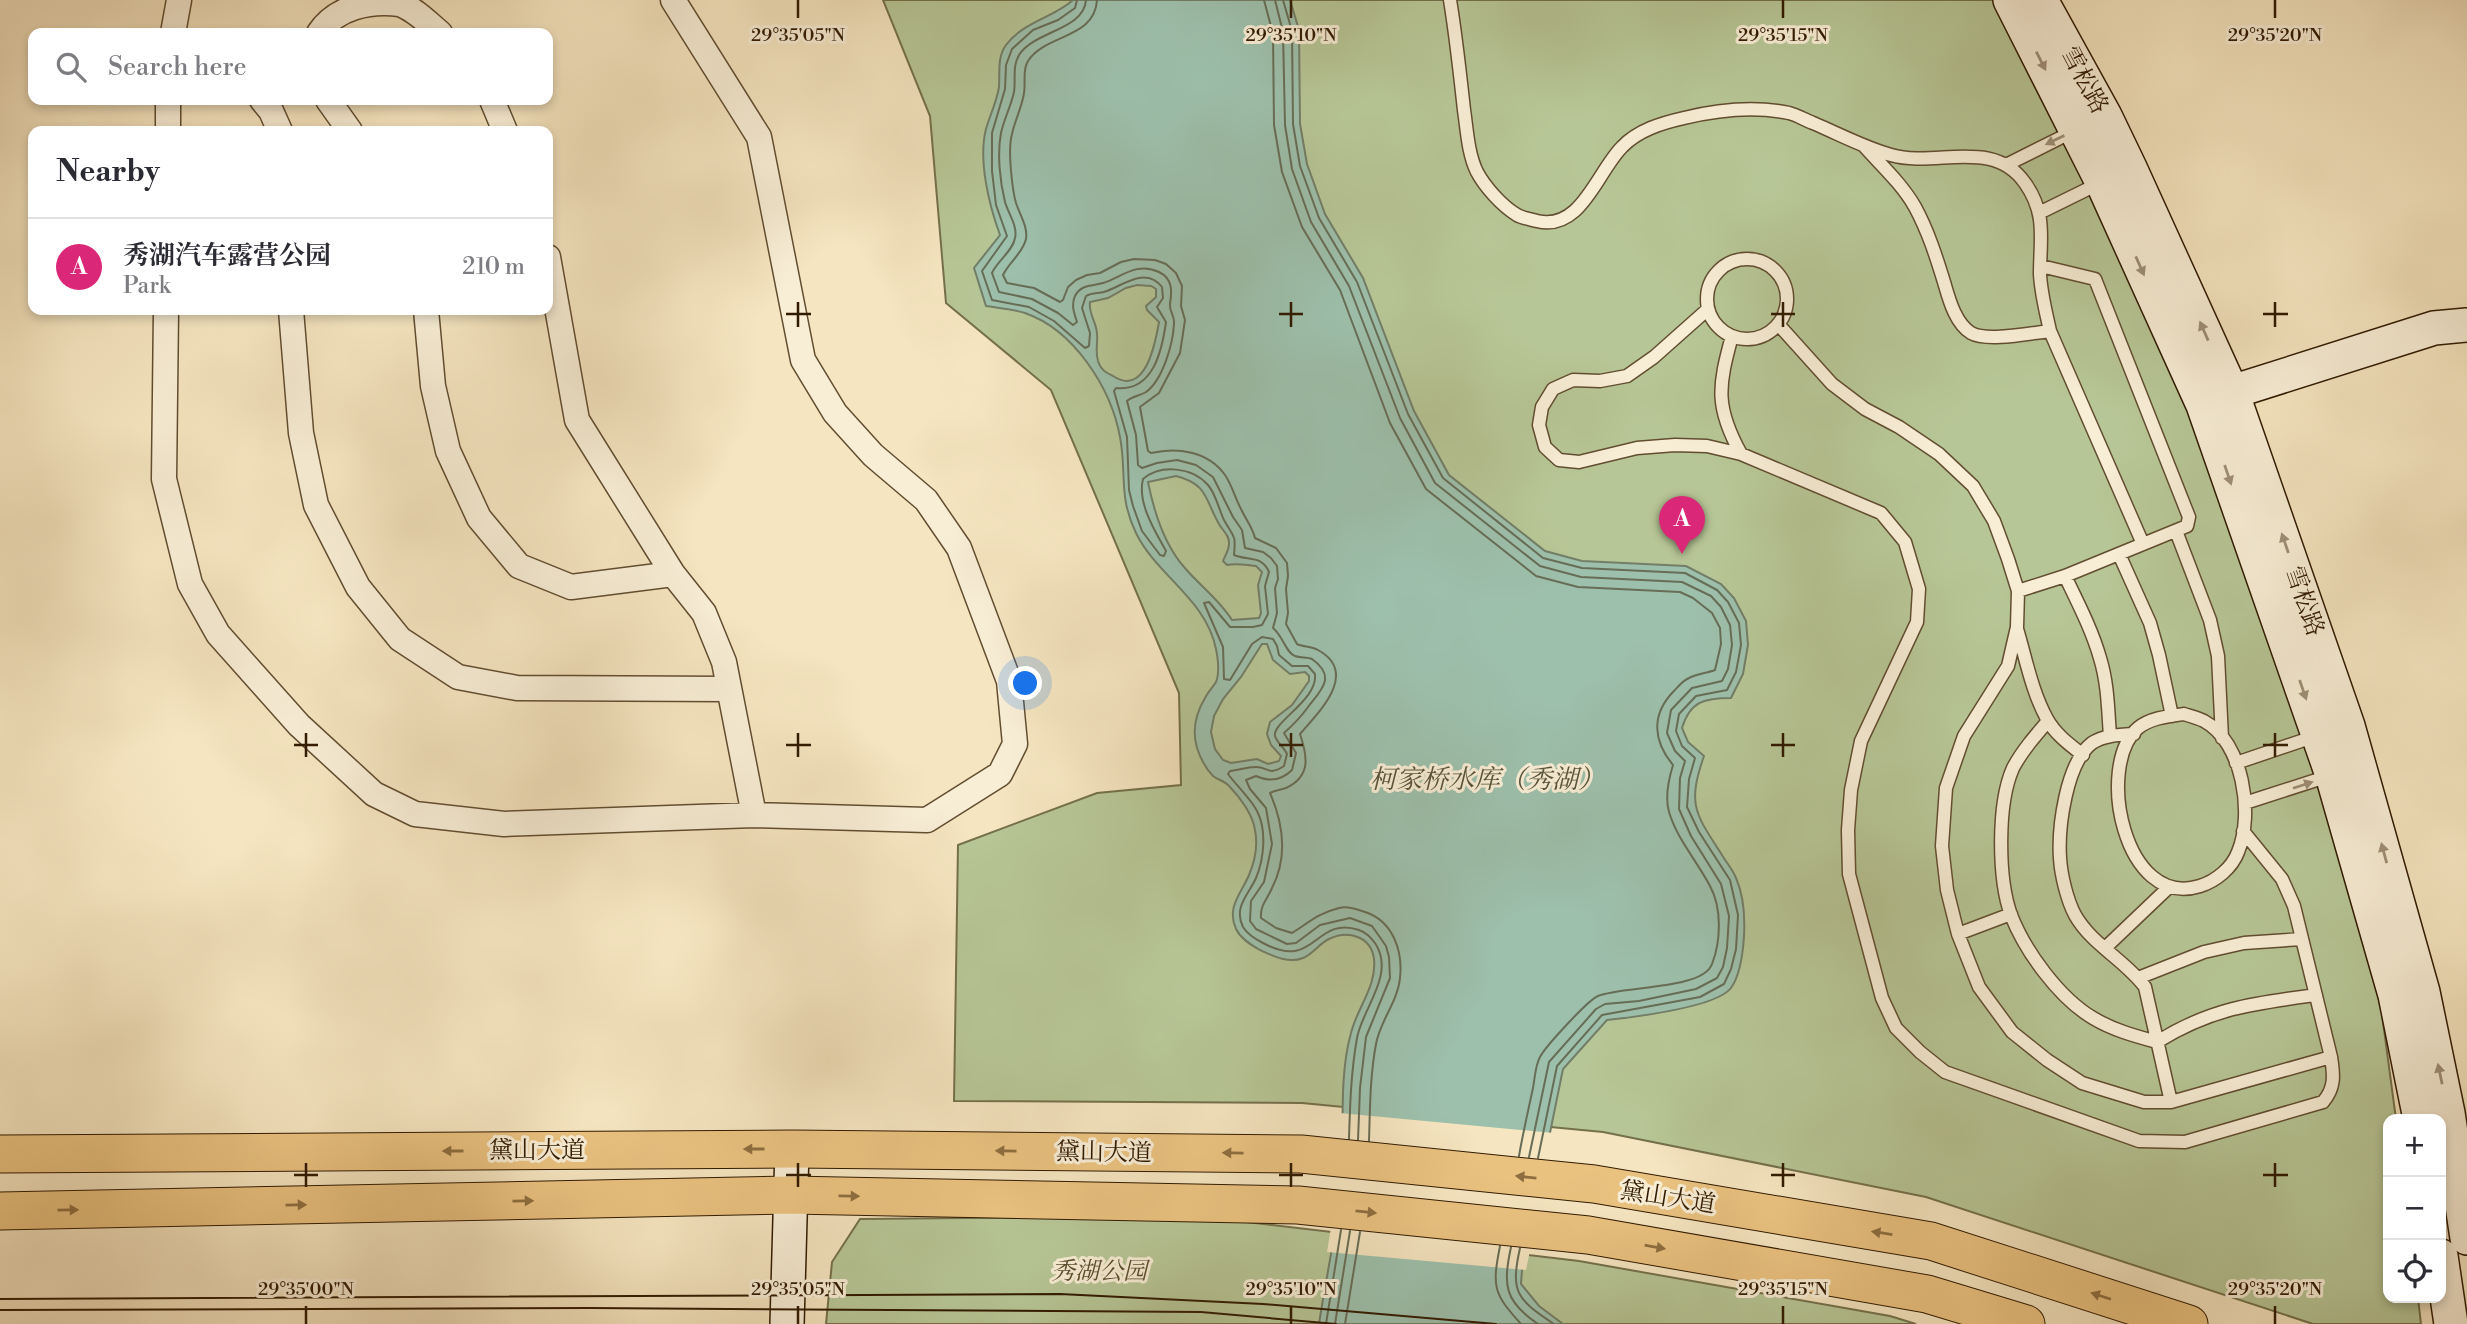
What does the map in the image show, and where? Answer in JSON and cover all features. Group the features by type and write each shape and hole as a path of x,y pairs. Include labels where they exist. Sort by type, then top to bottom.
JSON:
{"main road":[{"name":"雪松路","path":"2010,0 2091,123"},
{"name":"雪松路","path":"2042,0 2091,123 2116,175 2232,392 2346,771 2423,992 2448,1113 2467,1238"},
{"name":"雪松路","path":"2116,175 2203,405 2334,731"},
{"path":"2232,392 2434,328 2467,325"},
{"name":"雪松路","path":"2346,771 2419,1114"},
{"path":"787,1324 792,1149"},
{"name":"黛山大道","path":"0,1154 792,1149 1301,1154 1594,1184 1931,1241 2189,1324"},
{"name":"黛山大道","path":"0,1211 791,1195 1298,1205 1588,1235 1927,1294 2026,1324"},
{"path":"2446,1290 2451,1324"}],"street":[{"path":"174,28 180,0"},
{"path":"166,315 164,479 190,584 218,634 299,725 374,793 415,814 504,824 754,815 928,820 1000,774 1015,744 1009,681 959,548 926,499 873,455 835,413 803,360 759,137 673,0"},
{"path":"322,28 327,21 345,8 370,1 400,4 434,28"},
{"path":"168,105 168,126"},
{"path":"266,105 278,126"},
{"path":"332,105 346,126"},
{"path":"494,105 503,126"},
{"path":"553,285 577,420 673,574 704,612 724,662 754,815"},
{"path":"291,315 301,433 316,505 358,587 400,639 458,677 517,688 729,689"},
{"path":"426,315 433,386 448,451 480,518 519,566 570,587 673,574"}],"lane":[{"path":"1450,0 1468,139 1477,172 1498,199 1518,216 1544,223 1569,217 1585,200 1607,164 1624,144 1653,126 1737,109 1789,113 1892,156 1928,160 1979,156 1998,160 2006,165 2024,181 2038,206 2042,226 2043,302 2050,331 2143,544"},
{"path":"2006,165 2091,123"},
{"path":"1861,143 1898,183 1914,206 1934,247 1948,297 1959,321 1971,333 1987,337 2050,331"},
{"path":"2039,213 2116,175"},
{"path":"1743,258 1757,259 1770,265 1780,275 1787,300 1778,324 1757,337 1745,339 1721,330 1708,309 1707,295 1710,281 1718,270 1743,258"},
{"path":"2018,591 2065,576 2176,531 2187,526 2189,517 2095,279 2041,266"},
{"path":"1708,309 1654,357 1627,376 1600,381 1573,380 1553,389 1542,408 1539,425 1545,447 1559,460 1579,462 1637,448 1675,445 1707,446 1741,454 1881,513 1905,542 1919,589 1917,622 1861,741 1848,830 1849,874 1882,998 1896,1028 1920,1052 1945,1072 2139,1141 2185,1142 2323,1102 2332,1091 2334,1075 2294,906 2282,879 2243,831"},
{"path":"1778,324 1832,384 1865,409 1899,427 1939,454 1973,486 1994,521 2018,591 2017,627 2008,666 1964,736 1946,788 1942,846 1947,890 1958,934 1979,986 2012,1032 2082,1083 2144,1102 2171,1102 2331,1058"},
{"path":"1732,336 1721,387 1727,429 1741,454"},
{"path":"2176,531 2199,585 2216,644 2222,738"},
{"path":"2119,554 2150,623 2172,716"},
{"path":"2065,576 2089,626 2101,660 2107,692 2109,736"},
{"path":"2017,627 2036,694 2048,721 2064,740 2083,755"},
{"path":"2184,714 2205,721 2222,738 2236,762 2245,788 2243,831 2238,852 2226,871 2208,883 2190,889 2168,888 2152,878 2137,861 2125,836 2119,772 2126,746 2138,727 2162,717 2184,714"},
{"path":"2048,721 2031,740 2013,770 2003,812 2001,859 2011,914 2030,952 2060,990 2091,1017 2122,1033 2157,1042 2184,1025 2216,1013 2259,1002 2316,995"},
{"path":"2236,762 2334,731"},
{"path":"2134,734 2109,736 2092,743 2083,755 2068,786 2061,822 2060,859 2073,912 2088,934 2138,978 2145,988 2171,1102"},
{"path":"2245,803 2346,771"},
{"path":"2105,948 2168,888"},
{"path":"1958,934 2011,914"},
{"path":"2138,978 2204,952 2244,943 2302,939"}],"green space":[{"path":"883,0 1994,0 2074,152 2195,415 2313,758 2381,1007 2395,1114 2383,1114 2383,1303 2419,1303 2421,1324 2313,1324 1926,1197 1603,1132 1302,1103 954,1101 958,845 1097,793 1181,785 1179,693 1051,390 946,303 930,116"},
{"name":"秀湖公园","path":"1195,1216 1579,1261 1890,1316 1916,1324 826,1324 832,1262 860,1219"}],"water":[{"name":"柯家桥水库（秀湖）","path":"1073,0 1290,0 1299,30 1300,124 1307,164 1325,214 1363,278 1414,411 1449,475 1545,551 1582,561 1686,566 1721,584 1734,598 1746,621 1748,645 1743,674 1731,698 1700,703 1689,712 1682,728 1688,742 1704,756 1696,786 1696,808 1733,872 1741,892 1744,929 1739,970 1731,988 1709,1001 1636,1017 1607,1020 1563,1069 1521,1284 1539,1306 1563,1324 1319,1324 1339,1200 1347,1051 1354,1024 1373,978 1372,951 1358,937 1344,935 1326,941 1303,958 1287,960 1253,946 1243,939 1236,929 1233,921 1234,907 1253,864 1256,836 1252,818 1245,806 1227,784 1210,773 1197,748 1197,716 1218,674 1217,653 1211,631 1192,602 1145,548 1130,520 1120,437 1108,399 1099,381 1074,347 1043,321 1025,313 986,306 974,268 1000,235 989,196 983,154 986,129 999,87 1001,55 1013,37 1029,25","holes":["1137,285 1156,289 1156,297 1146,306 1159,322 1155,343 1146,366 1133,380 1124,381 1106,372 1099,364 1097,330 1090,302 1108,298","1176,476 1200,488 1228,538 1229,544 1223,561 1227,565 1256,566 1262,572 1258,585 1261,613 1259,618 1232,620 1184,567 1161,527 1148,482","1262,644 1267,644 1273,660 1290,674 1305,672 1309,676 1309,681 1292,705 1270,722 1267,734 1271,745 1281,756 1279,761 1268,764 1257,759 1231,763 1223,760 1215,749 1211,732 1214,716 1223,699"]}],"pier":[{"path":"1340,1113 1554,1133 1526,1270 1327,1252 1338,1184"}],"tram line":[{"path":"0,1299 1060,1294 1263,1304 1496,1324"},
{"path":"0,1310 589,1308 1201,1312 1336,1324"}],"place":[{"name":"秀湖汽车露营公园","path":"1682,554"}]}
